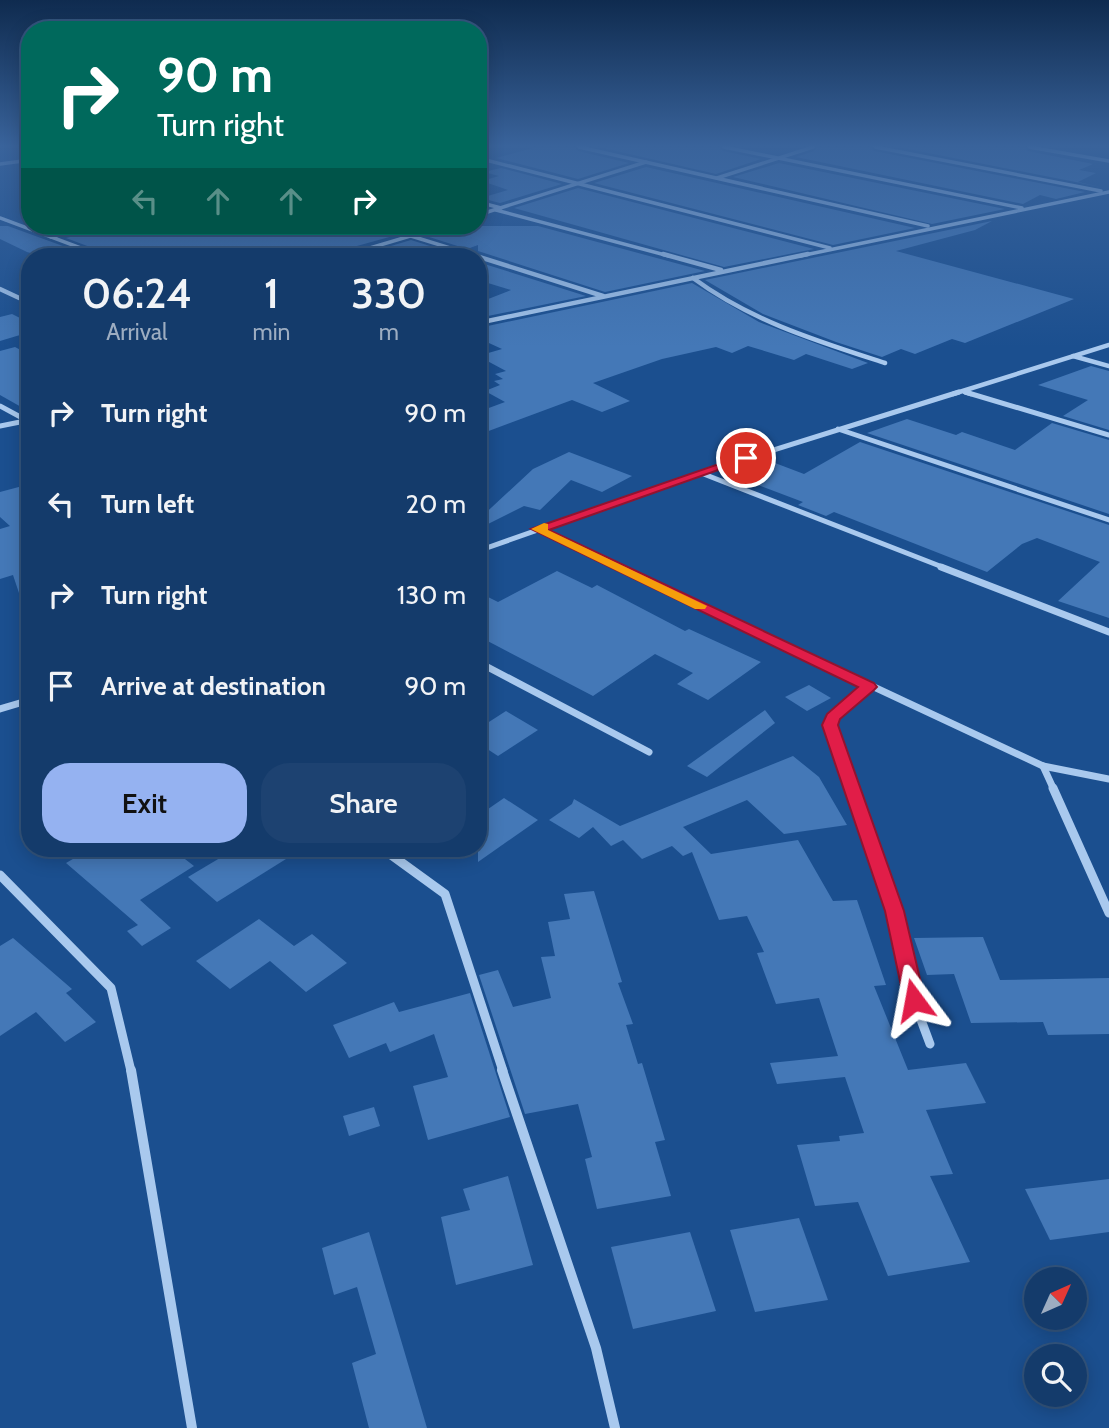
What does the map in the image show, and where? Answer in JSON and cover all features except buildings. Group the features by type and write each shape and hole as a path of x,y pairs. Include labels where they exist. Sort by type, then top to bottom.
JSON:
{"street":[{"path":"510,214 725,271"},
{"path":"695,214 832,249"},
{"path":"873,214 932,227"},
{"path":"487,321 1001,214"},
{"path":"0,218 21,226"},
{"path":"46,235 80,248"},
{"path":"51,237 59,235"},
{"path":"370,248 414,235"},
{"path":"411,236 450,248"},
{"path":"487,260 604,296"},
{"path":"693,278 710,292 763,319 885,363"},
{"path":"0,289 21,299"},
{"path":"487,548 700,473 1109,345"},
{"path":"1073,356 1109,366"},
{"path":"964,392 1109,435"},
{"path":"0,406 21,416"},
{"path":"0,426 21,422"},
{"path":"838,429 1109,520"},
{"path":"700,473 1109,632"},
{"path":"537,529 869,687 1043,766 1109,779"},
{"path":"487,667 649,752"},
{"path":"869,687 833,717 830,725 894,911 914,1000 930,1044"},
{"path":"0,709 21,703"},
{"path":"1043,766 1109,913"},
{"path":"394,857 445,894 596,1348 615,1428"},
{"path":"0,875 111,988 127,1045 192,1428"}],"slow traffic":[{"path":"544,527 537,529 700,606"}],"route":[{"path":"746,458 537,529 869,687 833,717 830,725 894,911 914,1000"}]}
